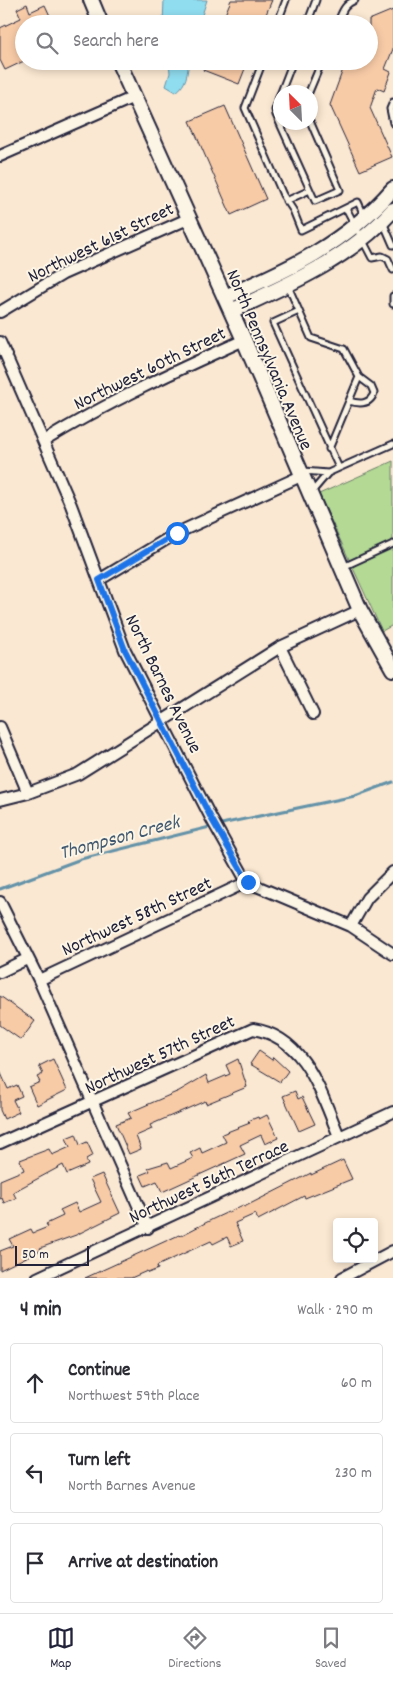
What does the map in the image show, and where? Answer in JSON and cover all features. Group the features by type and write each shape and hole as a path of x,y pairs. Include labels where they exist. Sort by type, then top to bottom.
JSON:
{"main road":[{"path":"91,0 97,15"},
{"name":"North Pennsylvania Avenue","path":"122,70 244,340 341,568 360,610 393,669"},
{"path":"224,297 281,272 322,251 360,222 393,189"},
{"path":"231,311 288,286 322,267 372,231 393,210"}],"street":[{"path":"0,156 134,96"},
{"name":"Northwest 61st Street","path":"0,312 63,274 190,218"},
{"name":"Northwest 60th Street","path":"44,441 94,410 244,340"},
{"name":"North Barnes Avenue","path":"0,342 44,441 125,650 220,835 248,882"},
{"path":"99,580 177,533 300,474"},
{"path":"0,800 28,793 78,774 162,719 280,647 360,610"},
{"path":"280,647 313,714"},
{"path":"0,727 28,793"},
{"path":"351,926 367,898 393,872"},
{"path":"248,882 351,926 393,954"},
{"name":"Northwest 58th Street","path":"39,980 248,882"},
{"path":"0,902 39,980 148,1228"},
{"path":"0,972 27,959"},
{"name":"Northwest 57th Street","path":"0,1143 253,1029 267,1031 299,1053 307,1064 340,1136"},
{"name":"Northwest 56th Terrace","path":"37,1278 148,1228 393,1112"},
{"path":"342,1278 393,1251"}],"lane":[{"path":"280,15 286,0"},
{"path":"310,15 316,0"},
{"path":"340,15 347,3 354,0"},
{"path":"260,70 245,108 286,201 301,230 358,202 360,222 372,231"},
{"path":"284,85 290,70"},
{"path":"312,85 318,70"},
{"path":"393,102 390,109 393,123"},
{"path":"283,130 315,201 340,190 314,130"},
{"path":"286,201 310,190"},
{"path":"346,208 360,222 393,245"},
{"path":"372,231 372,258 382,256 388,259 393,270"},
{"path":"281,272 312,338 344,349 359,377 371,386 374,393 372,398 360,404 349,401"},
{"path":"393,296 393,304"},
{"path":"299,311 273,323 339,468"},
{"path":"330,449 359,377"},
{"path":"300,474 328,473 393,444"},
{"path":"309,495 328,473"},
{"path":"341,568 393,544"}],"green space":[{"path":"393,461 393,625 382,631 319,494"}],"water":[{"path":"164,0 207,0 202,15 163,15"},
{"path":"170,70 188,70 184,82 176,92 166,86"}],"building":[{"path":"231,0 272,0 266,15 225,15"},
{"path":"27,4 30,12 45,5 50,15 20,15 17,9"},
{"path":"393,10 393,49 385,69 391,72 384,91 377,88 370,108 392,157 360,171 330,105 343,70 378,70 378,16"},
{"path":"15,21 15,65 5,70 0,60 0,28"},
{"path":"203,70 244,70 239,84"},
{"path":"225,106 266,199 231,215 190,121"},
{"path":"0,996 35,1021 21,1040 0,1025"},
{"path":"259,1051 272,1060 273,1057 288,1071 280,1082 250,1064"},
{"path":"53,1059 67,1090 37,1105 29,1087 40,1082 37,1077 43,1074 39,1066"},
{"path":"238,1059 247,1087 206,1104 205,1101 150,1125 152,1129 136,1136 141,1149 129,1154 116,1124 131,1118 128,1113 179,1091 206,1075 209,1083 230,1074 226,1065"},
{"path":"0,1071 8,1089 17,1085 22,1096 13,1100 19,1112 4,1119 0,1110"},
{"path":"295,1091 298,1099 302,1097 315,1124 299,1131 283,1096"},
{"path":"267,1115 278,1138 265,1144 261,1135 240,1145 245,1154 162,1192 157,1181 145,1186 140,1175 150,1171 148,1168 168,1162 171,1168 193,1158 190,1153 200,1148 202,1153 226,1142 222,1134 250,1123 248,1121"},
{"path":"76,1134 80,1145 87,1142 93,1155 86,1159 88,1165 67,1174 63,1165 13,1192 16,1198 4,1203 2,1198 0,1199 0,1180 24,1170 20,1160 49,1149 52,1155 70,1147 66,1138"},
{"path":"343,1160 352,1179 305,1198 304,1196 258,1220 255,1214 235,1223 243,1241 231,1246 227,1237 213,1244 211,1241 157,1266 158,1269 148,1273 147,1271 131,1278 85,1278 180,1236 243,1205 244,1207 311,1173 311,1175"},
{"path":"102,1174 120,1213 76,1235 40,1248 41,1250 0,1270 0,1251 13,1246 9,1239 31,1229 33,1233 48,1227 46,1224 63,1216 60,1210 75,1203 79,1212 101,1202 90,1179"}],"waterway":[{"name":"Thompson Creek","path":"0,889 81,859 226,823 355,796 393,782"}],"route":[{"path":"177,533 99,580 125,650 211,818 248,882"}]}
